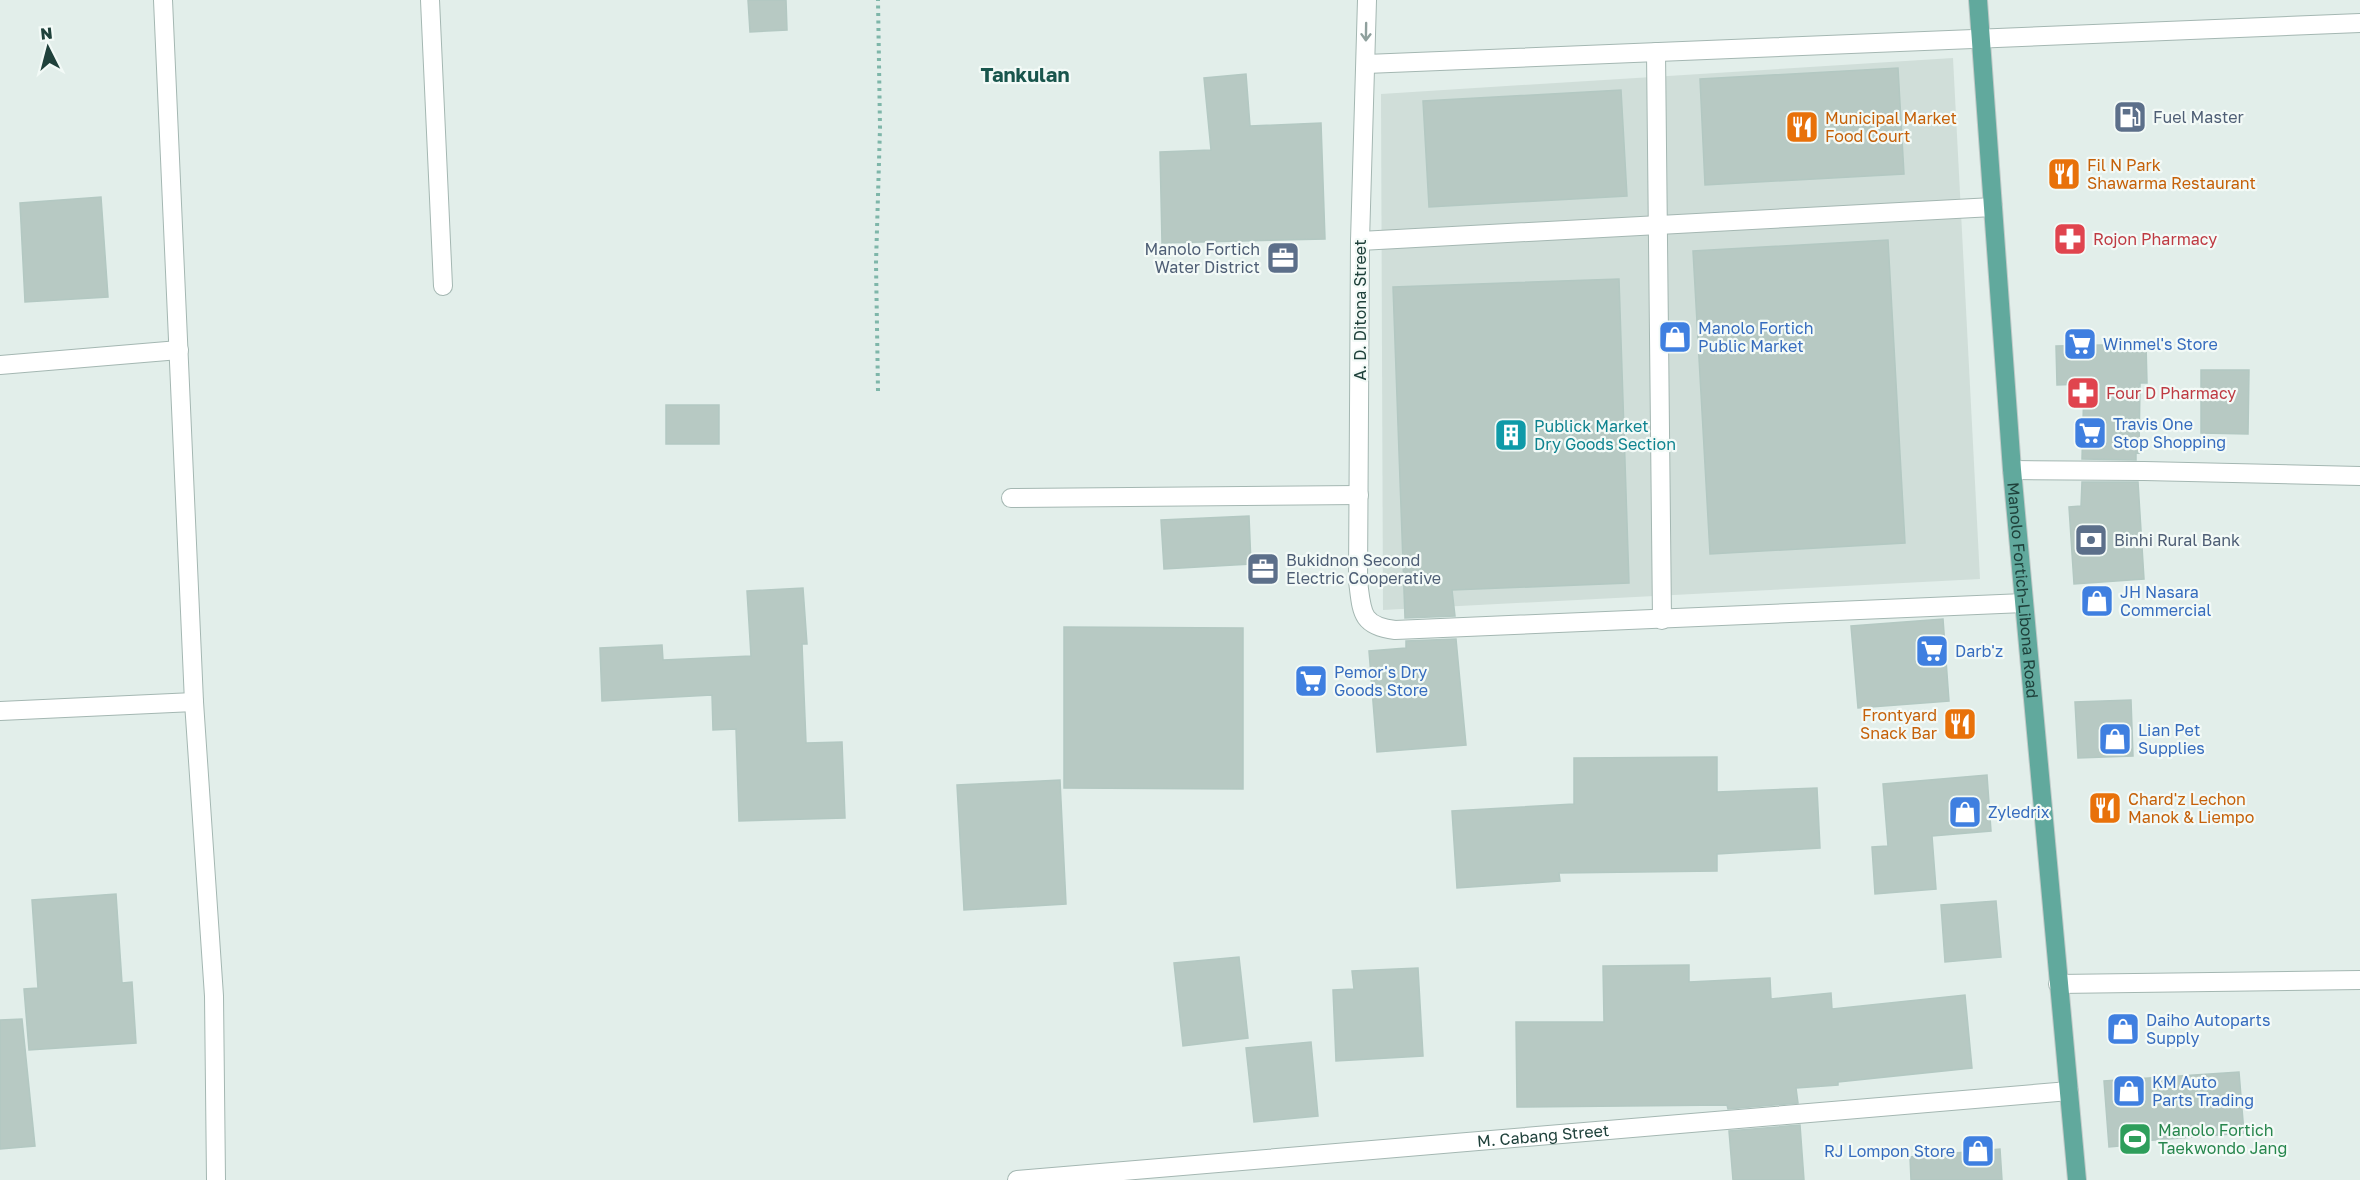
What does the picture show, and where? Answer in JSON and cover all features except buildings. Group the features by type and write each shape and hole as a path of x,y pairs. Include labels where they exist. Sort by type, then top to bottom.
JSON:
{"main road":[{"name":"Manolo Fortich-Libona Road","path":"1978,0 2012,470 2077,1180"}],"street":[{"path":"163,0 194,702 214,996 216,1180"},
{"path":"430,0 443,286"},
{"name":"A. D. Ditona Street","path":"1367,0 1360,241 1359,495 1359,581 1361,606 1367,619 1377,628 1395,630 1662,620"},
{"path":"1366,64 2360,23"},
{"path":"1656,52 1662,620 2024,603"},
{"path":"1360,241 1993,207"},
{"path":"0,364 179,351"},
{"path":"2012,470 2360,477"},
{"path":"1011,498 1359,495"},
{"path":"0,711 194,702"},
{"path":"2058,984 2360,980"},
{"name":"M. Cabang Street","path":"1017,1180 2069,1091"}],"path":[{"path":"878,0 880,128 876,263 878,391"}],"shaded area":[{"name":"Manolo Fortich Public Market","path":"1953,58 1980,579 1383,610 1381,94"}],"place":[{"name":"Fuel Master","path":"2130,117"},
{"name":"Municipal Market Food Court","path":"1802,127"},
{"name":"Fil N Park Shawarma Restaurant","path":"2064,174"},
{"name":"Rojon Pharmacy","path":"2070,239"},
{"name":"Manolo Fortich Water District","path":"1283,258"},
{"name":"Manolo Fortich Public Market","path":"1675,337"},
{"name":"Winmel's Store","path":"2080,344"},
{"name":"Four D Pharmacy","path":"2083,393"},
{"name":"Travis One Stop Shopping","path":"2090,433"},
{"name":"Publick Market Dry Goods Section","path":"1511,435"},
{"name":"Binhi Rural Bank","path":"2091,540"},
{"name":"Bukidnon Second Electric Cooperative","path":"1263,569"},
{"name":"JH Nasara Commercial","path":"2097,601"},
{"name":"Darb'z","path":"1932,651"},
{"name":"Pemor's Dry Goods Store","path":"1311,681"},
{"name":"Frontyard Snack Bar","path":"1960,724"},
{"name":"Lian Pet Supplies","path":"2115,739"},
{"name":"Chard'z Lechon Manok & Liempo","path":"2105,808"},
{"name":"Zyledrix","path":"1965,812"},
{"name":"Daiho Autoparts Supply","path":"2123,1029"},
{"name":"KM Auto Parts Trading","path":"2129,1091"},
{"name":"Manolo Fortich Taekwondo Jang","path":"2135,1139"},
{"name":"RJ Lompon Store","path":"1978,1151"}],"district":[{"name":"Tankulan","path":"1025,75"}]}
